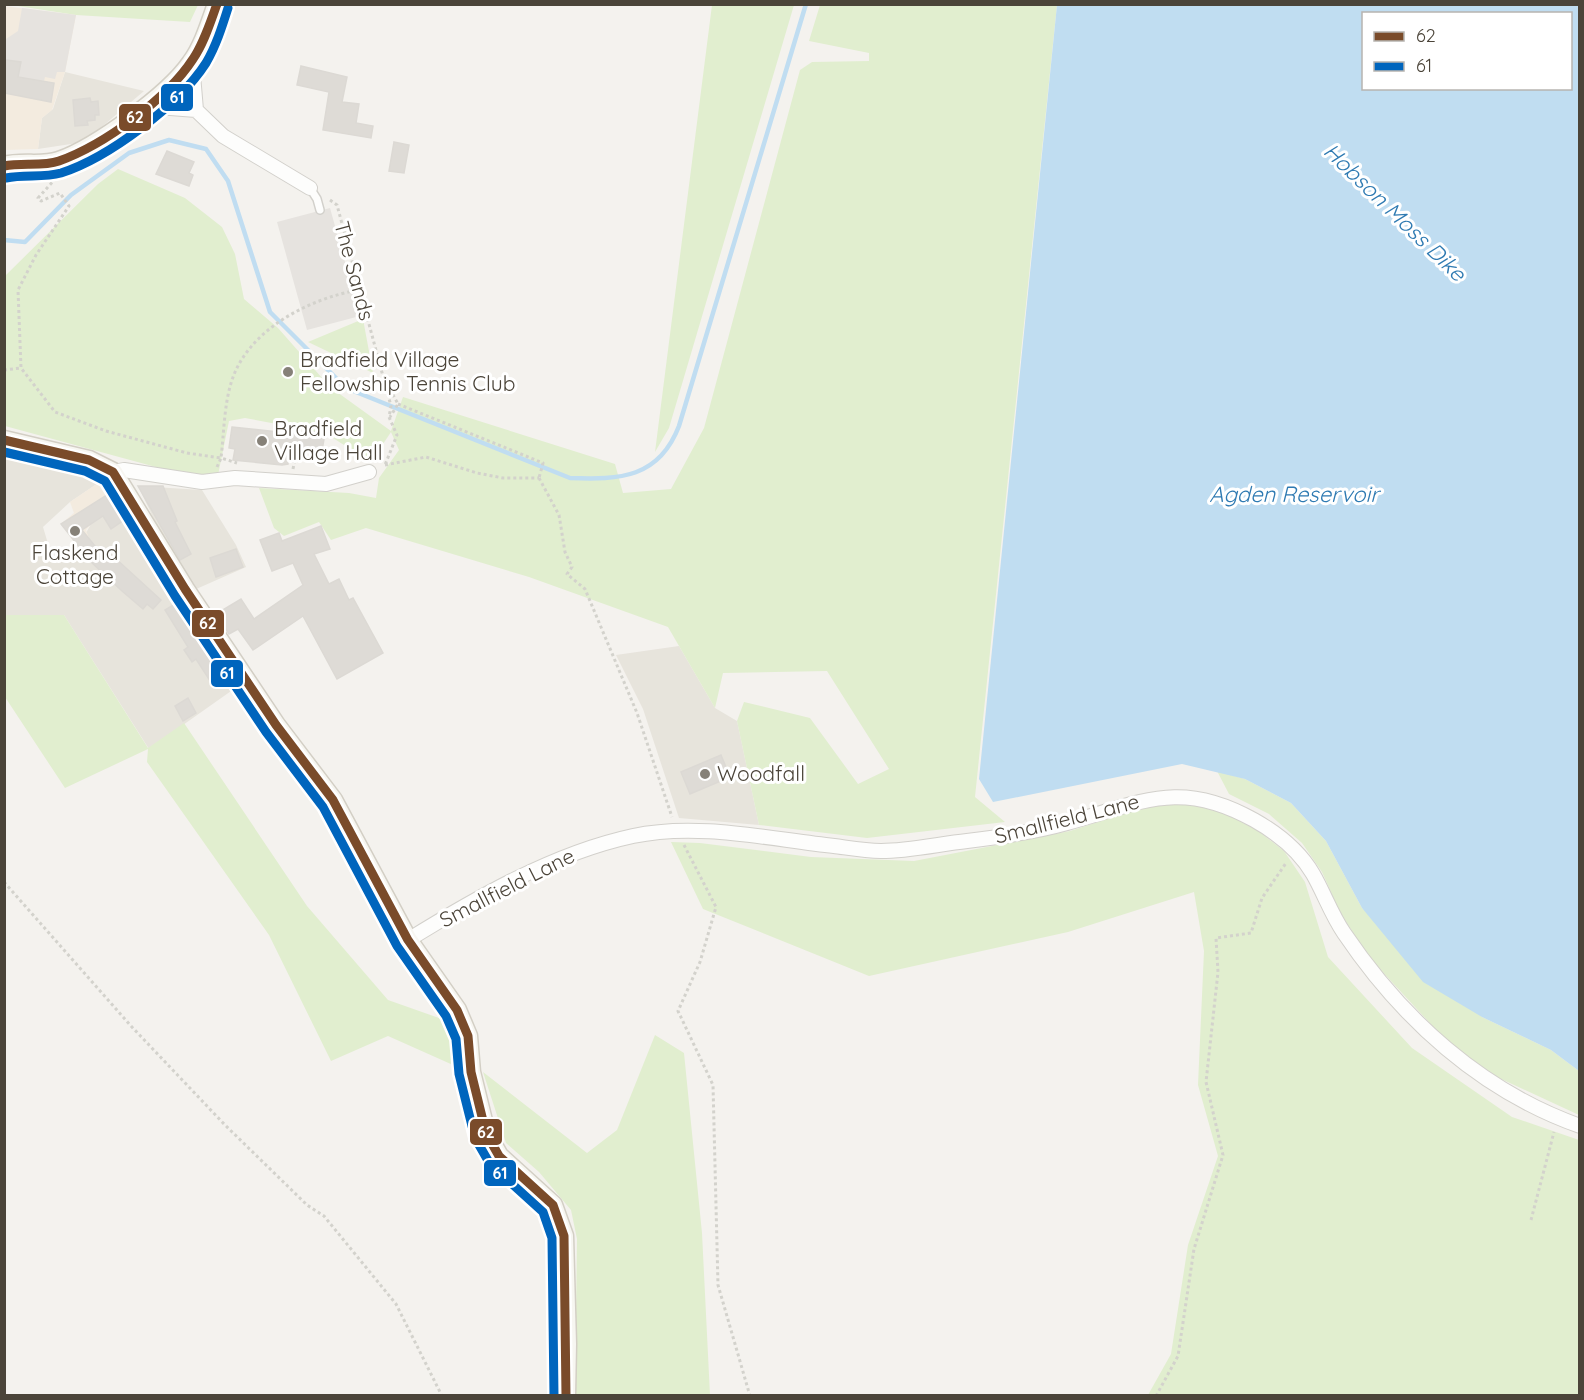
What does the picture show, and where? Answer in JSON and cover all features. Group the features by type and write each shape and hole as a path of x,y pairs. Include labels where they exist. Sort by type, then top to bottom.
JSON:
{"street":[{"path":"6,165 56,162 86,150 170,87 192,63 217,4"},
{"path":"192,63 196,110"},
{"path":"145,106 196,110 223,136 310,188"},
{"path":"4,440 89,460 113,472 129,493 185,589 276,725 333,800 408,940 457,1010 468,1036 471,1072 486,1133 499,1156 553,1205 564,1236 567,1309 566,1395"},
{"path":"113,472 124,470 202,482 235,478 326,484 369,472"},
{"name":"Smallfield Lane","path":"408,940 571,853 635,836 678,830 880,851 977,840 1065,824 1125,804 1162,796 1201,798 1253,819 1295,849 1313,873 1334,918 1358,954 1411,1016 1454,1057 1488,1080 1559,1119 1580,1126"}],"lane":[{"path":"310,188 318,199 320,210"}],"path":[{"path":"56,162 56,178 38,198 41,201 60,193 69,206 36,255 18,290 21,368 55,412 106,431 187,453 221,458 232,380 250,347 275,325 292,315 332,295 358,290"},
{"name":"The Sands","path":"310,188 337,205 358,290 386,383 391,406 389,417 397,435 385,465 426,457 477,473 503,478 539,478"},
{"path":"4,370 21,368"},
{"path":"386,383 391,387 398,404 543,462 539,478 559,515 565,552 572,567 567,574 585,589 637,713 678,830"},
{"path":"389,417 394,413 398,404"},
{"path":"686,849 716,907 700,962 678,1011 713,1085 718,1285 750,1395"},
{"path":"1156,1395 1178,1356 1194,1249 1223,1155 1206,1082 1218,972 1216,938 1251,933 1263,897 1295,849"},
{"path":"4,882 131,1026 225,1125 307,1205 324,1216 396,1304 442,1395"},
{"path":"1531,1220 1559,1119"}],"shaded area":[{"path":"4,6 76,15 65,72 52,110 42,118 38,149 5,150"},
{"path":"22,8 76,15 65,72 57,72 55,79 45,77 44,81 18,77 21,63 6,60 6,39 18,31"},
{"path":"65,72 144,91 84,142 38,149 42,118 53,109"},
{"path":"330,208 360,316 307,330 277,222"},
{"path":"4,452 88,469 104,479 70,502 43,527 52,557 78,547 91,524 123,503 241,684 149,749 64,615 5,615"},
{"path":"104,479 123,503 91,524 86,530 89,538 78,547 61,524 74,513 70,502"},
{"path":"138,486 202,490 236,545 246,567 194,590 175,563"},
{"path":"679,646 715,708 737,721 759,825 679,818 643,709 616,655"}],"green space":[{"path":"5,4 198,5 190,22 76,15"},
{"path":"712,5 794,5 669,428 655,452"},
{"path":"820,5 1057,5 975,797 1005,822 867,838 759,825 737,721 744,702 810,718 858,784 889,769 827,671 723,673 715,708 668,627 529,577 366,528 331,540 319,522 284,536 274,528 259,488 349,493 376,498 379,478 399,450 391,432 371,462 325,433 245,418 229,421 218,475 200,479 5,426 5,276 98,184 118,169 185,198 222,227 235,254 244,299 278,328 330,387 391,431 403,397 615,464 623,493 671,489 704,428 800,70 812,62 869,61 869,53 809,41"},
{"path":"363,319 373,373 308,342"},
{"path":"4,615 64,615 148,748 184,723 307,906 388,1000 456,1024 461,1042 462,1069 388,1036 331,1061 269,935 147,762 148,749 65,788 5,697"},
{"path":"1217,771 1245,779 1291,803 1326,841 1362,908 1482,1017 1551,1050 1579,1071 1579,1115 1499,1078 1450,1045 1366,954 1339,910 1322,872 1302,843 1269,814 1229,794"},
{"path":"1179,801 1226,814 1257,830 1284,851 1305,882 1328,957 1412,1048 1512,1117 1579,1140 1579,1395 1148,1395 1171,1354 1188,1245 1218,1156 1198,1085 1204,951 1194,892 1068,932 869,976 703,909 671,842 700,843 811,857 914,861 1070,831 1129,812"},
{"path":"655,1035 684,1053 702,1233 710,1395 575,1395 577,1239 571,1210 539,1172 506,1143 483,1072 587,1153 617,1130"}],"water":[{"name":"Agden Reservoir","path":"1057,5 1579,5 1579,1071 1551,1050 1482,1017 1423,982 1362,908 1326,841 1291,803 1245,779 1182,764 993,802 979,779"}],"building":[{"path":"6,60 21,62 18,77 54,83 51,102 4,93"},
{"path":"301,66 347,77 342,102 359,104 356,123 373,126 371,138 323,130 329,92 297,85"},
{"path":"90,98 91,102 98,101 99,115 95,115 95,120 87,121 88,125 75,126 73,100"},
{"path":"394,142 409,145 404,173 389,171"},
{"path":"167,151 194,162 189,173 193,175 189,186 156,174"},
{"name":"Bradfield Village Hall","path":"232,427 306,435 306,431 325,433 322,451 294,447 293,456 288,455 288,464 282,465 233,460 235,449 229,448"},
{"path":"138,486 163,486 177,521 175,522 191,554 180,560"},
{"path":"110,493 127,518 111,529 103,516 82,530 99,551 103,547 161,600 153,609 147,604 143,609 122,591 90,561 61,524"},
{"path":"321,526 330,549 314,554 329,584 339,579 349,600 353,598 383,653 337,679 303,616 253,650 238,629 229,634 216,614 241,599 254,619 303,585 293,563 272,571 260,540 279,533 282,541"},
{"path":"236,549 243,567 216,577 210,558"},
{"path":"180,601 230,677 214,687 196,659 192,662 184,650 188,647 165,610"},
{"path":"188,698 196,713 183,721 175,706"},
{"name":"Woodfall","path":"721,755 730,777 690,794 681,772"}],"waterway":[{"path":"4,240 25,242 71,195 129,153 169,140 206,149 228,181 270,312 346,388 570,478 605,478 636,472 649,466 661,456 671,443 679,426 806,4"}],"transit line":[{"name":"62","path":"4,166 46,164 59,161 95,144 133,119 167,90 193,59 204,40 217,4"},
{"name":"61","path":"6,178 61,173 80,166 141,128 179,96 206,63 216,43 228,8"},
{"name":"62","path":"4,440 89,460 113,472 185,589 276,725 333,800 408,940 457,1010 468,1036 471,1072 486,1133 499,1156 553,1205 564,1236 566,1396"},
{"name":"61","path":"4,452 85,471 105,481 175,596 266,732 323,807 397,946 446,1016 456,1039 459,1074 475,1138 490,1164 543,1212 552,1238 554,1396"}],"place":[{"name":"Bradfield Village Fellowship Tennis Club","path":"288,372"},
{"name":"Bradfield Village Hall","path":"262,441"},
{"name":"Flaskend Cottage","path":"75,531"},
{"name":"Woodfall","path":"705,774"}],"water label":[{"name":"Hobson Moss Dike","path":"1395,212"}]}
